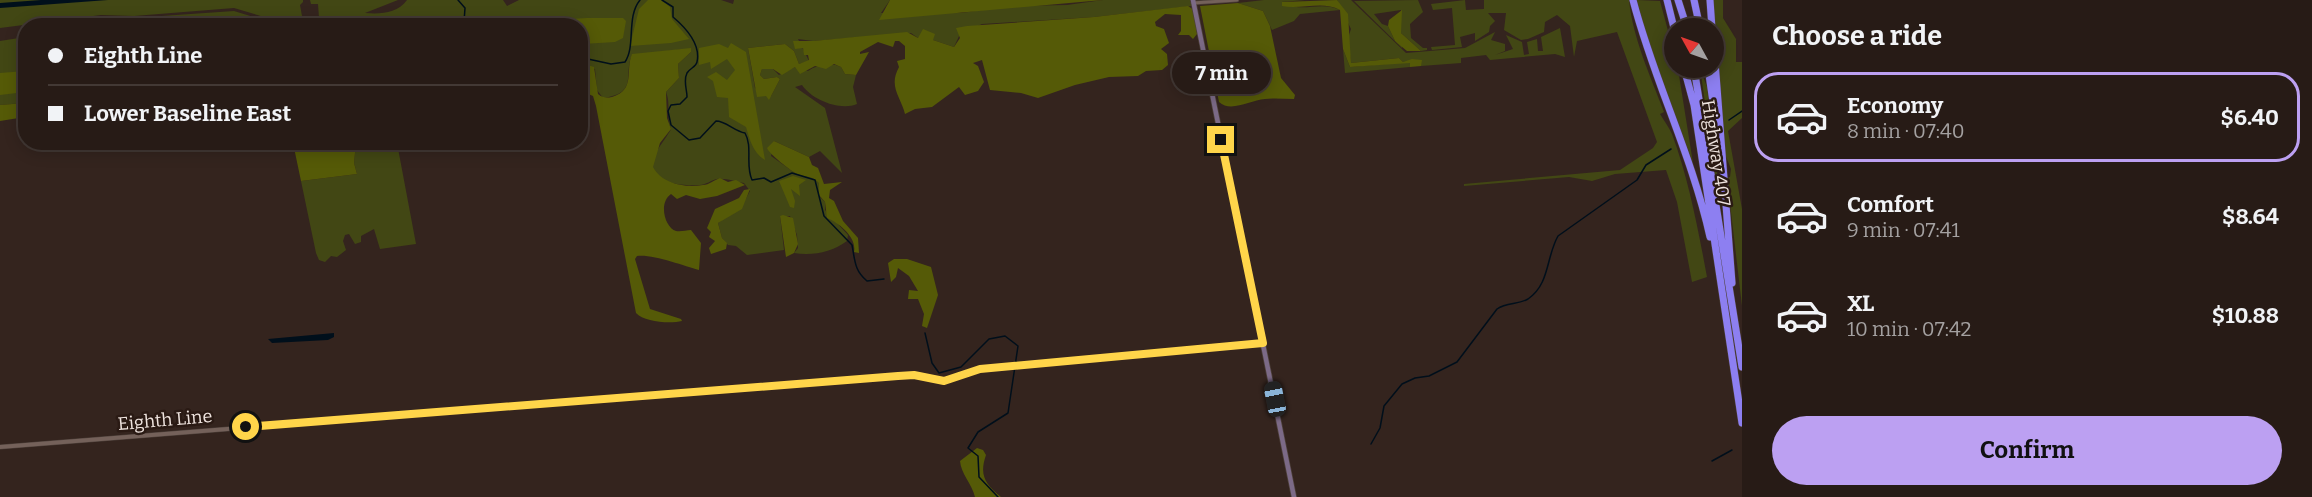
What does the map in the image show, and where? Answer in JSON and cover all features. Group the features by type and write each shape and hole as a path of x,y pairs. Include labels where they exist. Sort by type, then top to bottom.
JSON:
{"highway":[{"path":"1633,0 1658,83 1673,114 1697,188 1725,310"},
{"path":"1667,0 1672,18"},
{"path":"1678,0 1684,18"},
{"path":"1694,0 1698,18"},
{"path":"1710,0 1712,18"},
{"name":"Highway 407","path":"1687,78 1694,105 1742,423"},
{"name":"Highway 407","path":"1696,78 1742,367"},
{"path":"1709,78 1721,156"},
{"path":"1716,78 1734,309"}],"main road":[{"path":"1193,2 1294,497"}],"street":[{"path":"1193,2 1237,0"},
{"name":"Eighth Line","path":"0,447 898,376 914,375 944,381 972,370 1012,365 1263,343"}],"green space":[{"path":"0,0 303,0 300,5 302,16 300,18 267,18 234,8 134,16 18,18 18,26 0,28"},
{"path":"310,0 398,0 365,13 393,11 407,0 503,0 507,6 519,0 721,0 733,4 734,0 890,0 881,13 961,13 1011,6 1067,5 1103,0 1190,0 1192,6 1094,17 982,24 960,34 954,47 921,36 918,38 911,33 813,41 798,39 809,61 799,64 794,51 785,44 748,48 755,88 771,96 780,79 777,77 764,79 760,75 762,69 773,69 779,75 795,67 808,71 829,64 841,67 845,74 856,75 853,87 857,104 843,106 827,103 812,95 802,85 795,87 825,108 842,173 820,151 809,157 774,141 771,156 795,173 809,176 820,183 820,197 825,202 825,210 848,235 847,241 822,252 794,253 798,248 797,235 790,216 780,216 784,250 747,255 736,246 728,245 722,238 718,223 743,204 750,191 744,183 720,179 702,185 672,183 659,177 652,165 652,161 671,129 666,92 679,78 678,64 691,52 685,49 632,55 626,87 614,96 603,98 597,90 595,69 588,66 588,18 319,18 318,4 311,4"},
{"path":"1264,0 1305,0 1282,2 1296,7 1325,6 1340,10 1300,14 1294,21 1272,30 1263,11 1238,3"},
{"path":"1337,0 1351,0 1406,53 1465,48 1495,32 1491,40 1505,44 1505,51 1495,55 1513,49 1506,35 1522,42 1524,55 1529,54 1527,42 1537,39 1538,51 1543,51 1541,37 1560,28 1565,57 1555,54 1490,60 1486,55 1461,58 1461,63 1421,66 1421,60 1403,62 1399,58 1351,63 1348,38 1351,29"},
{"path":"1418,0 1423,12 1410,24 1411,38 1423,48 1427,48 1421,51 1401,33 1401,10 1374,14 1382,24 1388,26 1395,41 1403,45 1402,48 1354,1"},
{"path":"1465,0 1466,10 1484,9 1484,0 1629,0 1638,43 1664,112 1660,114 1672,134 1683,169 1707,277 1692,282 1677,202 1666,170 1615,174 1592,181 1569,177 1464,186 1464,184 1620,170 1653,148 1657,142 1617,32 1577,41 1574,57 1570,26 1557,15 1545,22 1544,32 1521,40 1504,30 1506,13 1488,13 1495,21 1490,26 1489,32 1475,41 1475,33 1460,37 1462,47 1432,50 1431,47 1455,45 1452,8 1433,10 1431,4"},
{"path":"1637,0 1660,1 1665,18 1664,78 1679,78 1693,163 1645,34"},
{"path":"1713,0 1723,0 1723,18 1714,18"},
{"path":"234,11 257,18 147,18 147,17"},
{"path":"1724,20 1736,39 1736,62 1742,62 1742,118 1728,131 1742,209 1742,306 1727,178 1730,177 1731,169 1725,154 1719,78 1724,78"},
{"path":"18,38 18,104 0,105 0,41"},
{"path":"1343,49 1350,67 1410,62 1410,67 1345,73"},
{"path":"1701,78 1704,78 1707,87 1720,196"},
{"path":"355,150 398,150 416,244 380,249 374,229 361,236 361,242 355,244 349,234 345,235 343,241 346,250 337,257 331,256 325,262 319,260 316,253 301,181 357,174 354,163"}],"shaded area":[{"path":"648,0 661,0 670,7 672,19 689,39 671,43 630,46 639,9"},
{"path":"890,0 1103,0 879,20"},
{"path":"1337,0 1348,14 1351,63 1399,58 1403,62 1412,59 1422,60 1421,66 1410,67 1410,63 1350,67 1343,49 1340,10 1319,5 1282,6 1282,2"},
{"path":"1238,3 1263,11 1270,26 1281,78 1295,95 1294,99 1265,99 1235,106 1219,102 1200,6"},
{"path":"1188,6 1194,10 1197,34 1193,39 1189,35 1178,35 1181,31 1181,15 1165,14 1155,22 1156,26 1164,29 1169,43 1161,49 1167,54 1168,65 1162,70 1146,71 1138,76 1109,77 1075,85 1038,98 1021,93 990,90 982,60 973,63 978,66 984,82 978,91 965,95 959,87 932,107 915,109 905,114 895,86 899,67 897,61 905,59 905,46 899,41 895,41 893,47 878,42 860,52 860,54 869,52 856,75 845,74 841,67 834,64 826,69 815,66 800,74 795,67 782,75 773,69 762,69 760,75 764,79 777,77 780,79 769,100 766,96 757,97 748,48 785,44 794,51 799,64 809,60 808,55 804,55 803,48 795,49 793,41 907,32 918,38 923,29 935,34 933,40 954,47 960,38 956,28 967,26 1094,17"},
{"path":"1402,10 1401,33 1421,51 1407,51 1395,41 1388,26 1389,20"},
{"path":"588,18 623,18 626,21 623,38 615,42 588,44"},
{"path":"731,43 746,52 765,160 755,150 746,127 729,117 728,98 717,97 713,81 707,77 716,72 727,80 735,70 727,59 711,69 710,62 699,65 699,48 719,44 728,48"},
{"path":"691,48 691,52 678,64 679,78 666,92 667,118 671,129 660,143 653,167 657,173 668,181 682,185 705,185 720,178 728,182 736,180 745,185 717,196 700,199 686,195 677,199 671,194 667,198 664,215 672,229 691,230 701,243 699,270 660,258 637,256 635,259 650,309 682,321 658,322 636,313 596,106 593,96 588,94 588,65 594,67 598,94 610,97 619,94 627,85 632,54"},
{"path":"18,72 18,93 0,95 0,73"},
{"path":"18,104 18,118 0,121 0,105"},
{"path":"774,141 809,157 812,165 818,168 824,184 842,182 830,190 829,198 834,201 843,221 858,238 859,253 854,252 853,241 846,231 827,218 825,202 819,195 819,183 797,174 776,158 767,148"},
{"path":"294,150 355,150 354,163 357,174 301,181"},
{"path":"793,176 806,180 799,185 800,196 791,189 795,201 794,208 790,207 779,181"},
{"path":"750,189 742,209 718,223 722,238 727,243 726,249 711,254 709,248 715,241 709,237 711,232 707,228 715,209 739,198 744,190"},
{"path":"780,216 793,218 798,244 794,253 786,257"},
{"path":"894,259 907,259 931,267 938,295 927,328 922,326 924,314 918,299 908,299 909,290 918,291 909,276 898,268 896,277 891,282 888,263"},
{"path":"977,448 983,450 986,455 983,468 985,479 1001,497 975,497 960,461"}],"water":[{"path":"41,0 108,0 0,8 0,3"},
{"path":"334,333 334,337 328,340 272,343 268,339"}],"waterway":[{"path":"458,0 465,8 464,18"},
{"path":"588,59 611,64 625,62 630,48 633,15 640,0"},
{"path":"662,0 673,7 673,17 683,26 695,43 698,55 696,64 686,76 687,97 680,104 671,105 668,111 671,125 689,140 700,138 716,121 745,133 752,180 764,178 771,182 792,173 815,180 824,216 852,245 860,273 867,281 884,279"},
{"path":"1729,120 1742,111"},
{"path":"1371,444 1380,428 1384,406 1402,384 1415,378 1429,376 1457,362 1497,309 1524,301 1535,293 1544,278 1558,236 1637,180 1646,165 1671,149"},
{"path":"925,333 932,363 939,373 961,367 989,339 1005,336 1018,346 1008,413 978,432 968,448 978,456 979,477 998,497"},
{"path":"1712,461 1732,450"}],"route":[{"path":"246,427 898,376 914,375 944,381 972,370 1012,365 1263,343 1221,140"}]}
